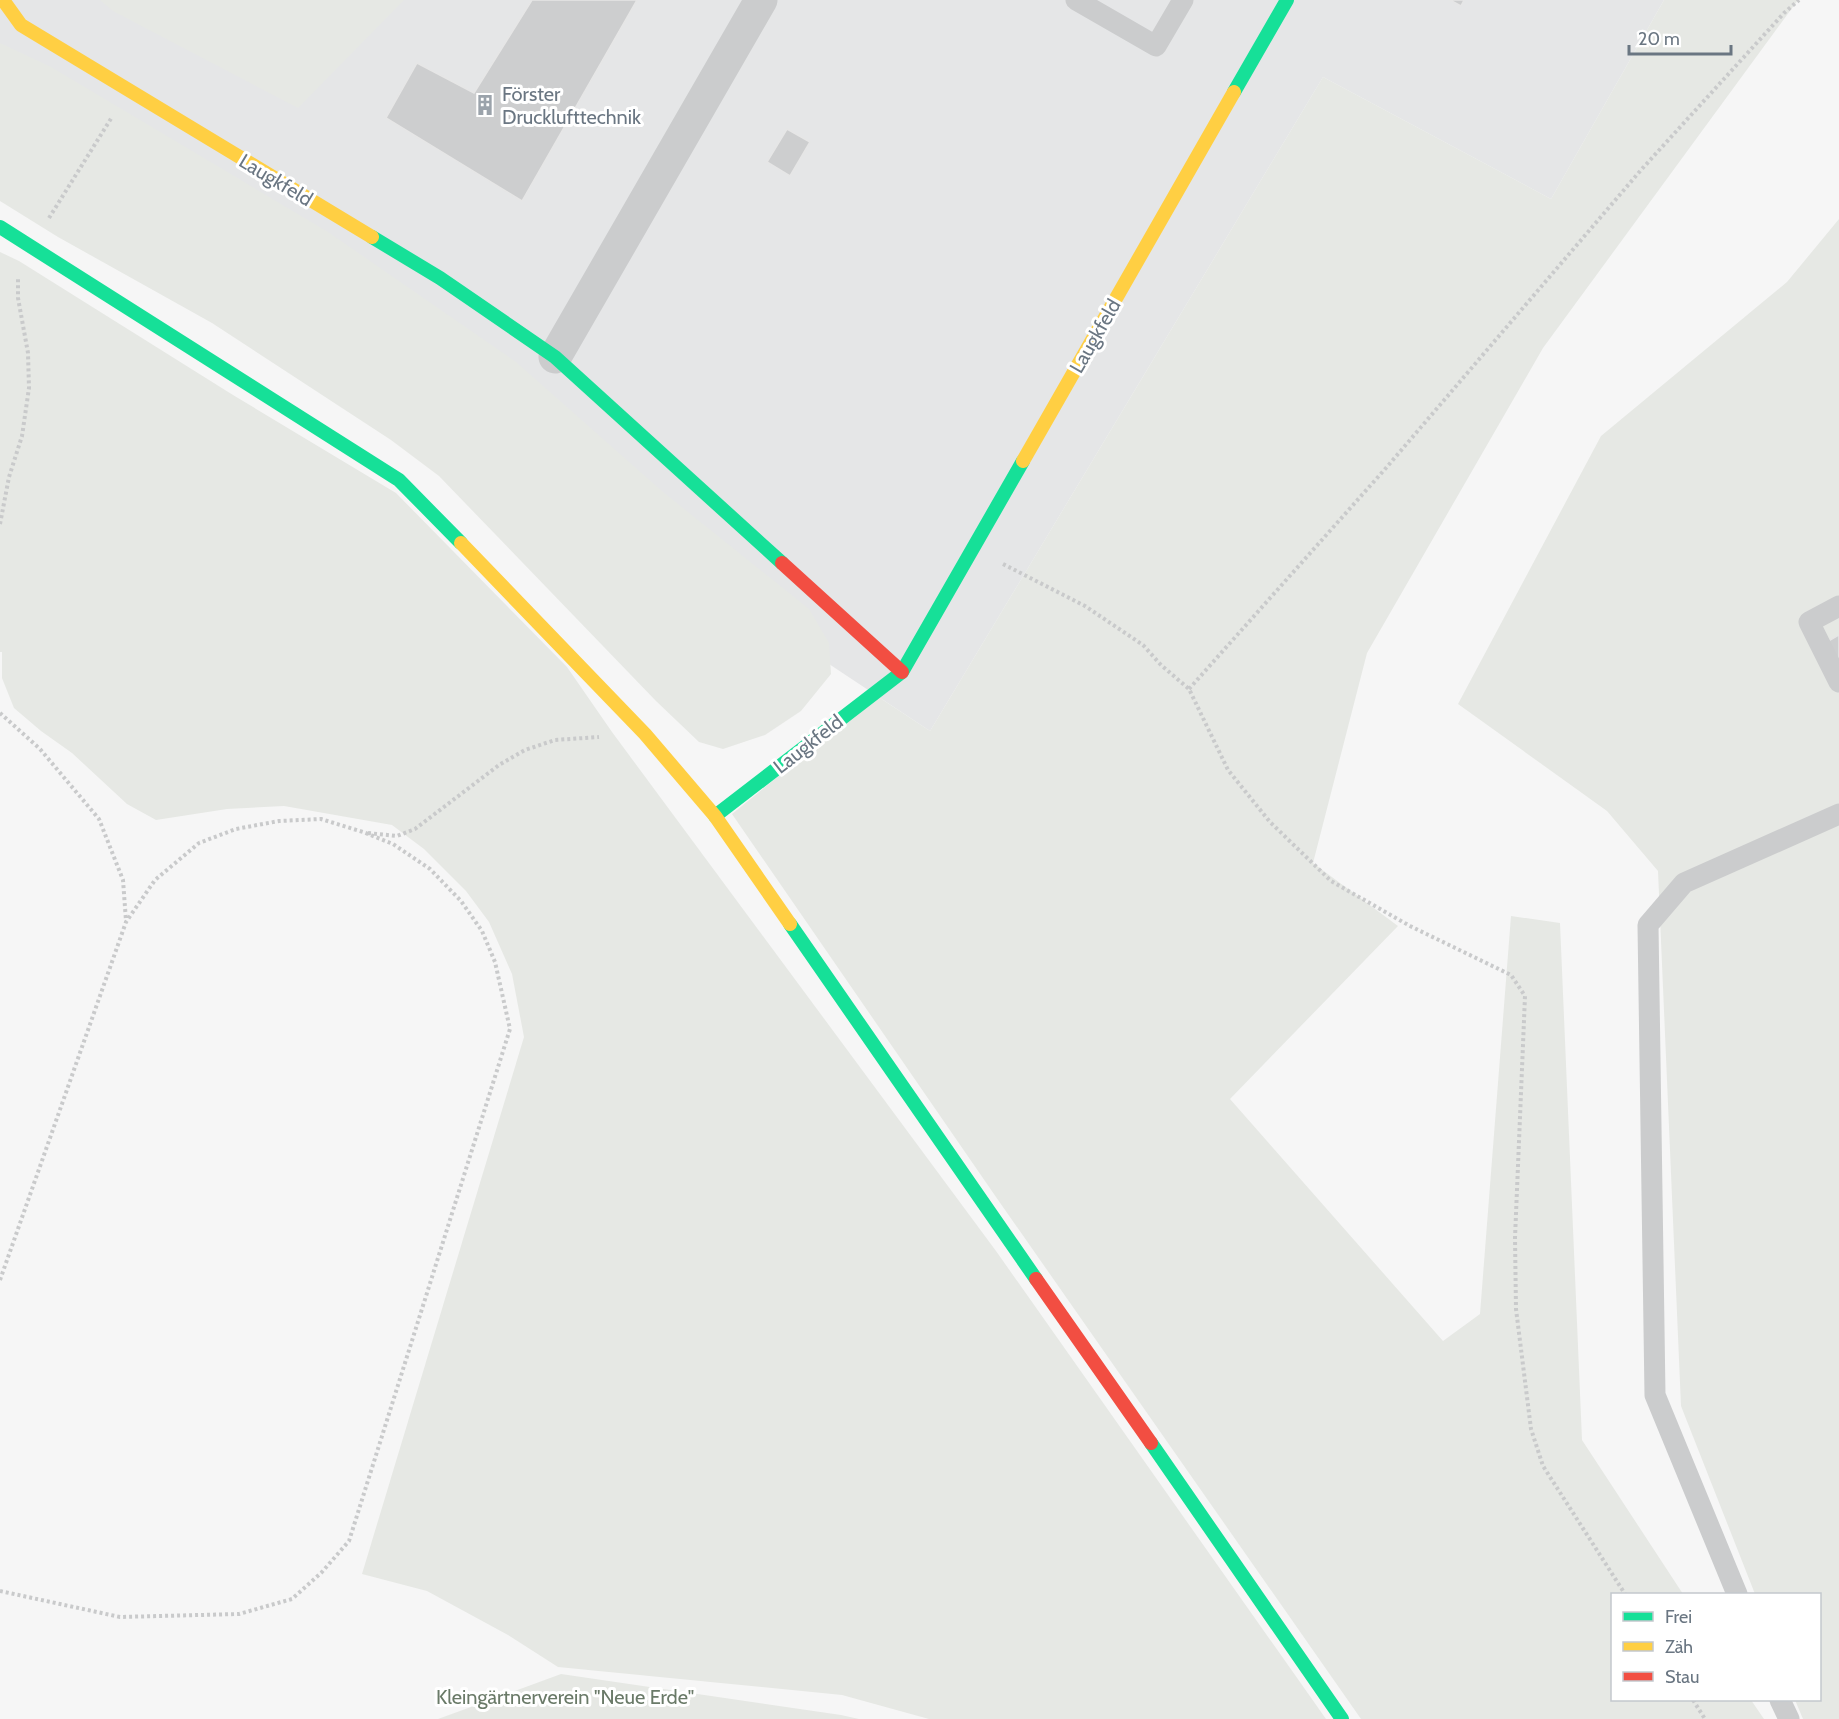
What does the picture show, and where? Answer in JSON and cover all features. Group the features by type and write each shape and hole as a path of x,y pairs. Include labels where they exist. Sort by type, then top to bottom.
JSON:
{"street":[{"name":"Laugkfeld","path":"3,0 21,25 440,278 555,357 902,672"},
{"path":"555,357 761,0"},
{"name":"Laugkfeld","path":"715,816 902,672 1287,0"},
{"path":"0,226 399,480 645,734 715,816 1342,1719"}],"lane":[{"path":"1076,0 1156,46 1183,0"},
{"path":"1839,606 1809,622 1839,682"},
{"path":"1737,1593 1654,1395 1648,925 1684,884 1839,814"},
{"path":"1780,1701 1789,1719"}],"path":[{"path":"1189,689 1386,468 1641,170 1784,13 1799,0"},
{"path":"0,524 9,477 22,436 29,388 28,353 18,298 18,276 54,209 128,90"},
{"path":"973,548 1084,606 1143,645 1161,665 1189,689 1228,770 1270,822 1331,881 1410,926 1511,975 1525,996 1515,1238 1516,1309 1531,1429 1543,1466 1624,1593"},
{"path":"0,713 40,749 99,819 123,880 126,922"},
{"path":"363,832 397,836 416,829 499,765 525,750 555,740 645,734"},
{"path":"0,1280 126,922 155,880 199,843 236,829 279,821 321,819 393,844 430,869 461,901 482,931 495,962 510,1029 349,1541 322,1572 292,1599 239,1614 120,1617 0,1591"},
{"path":"1693,1701 1705,1719"}],"shaded area":[{"path":"0,0 1664,0 1551,199 1323,77 930,731 826,662 0,71"}],"green space":[{"path":"100,0 404,0 298,108 113,11"},
{"path":"1664,0 1798,0 1543,348 1367,653 1313,863 1398,926 1230,1099 1443,1341 1480,1314 1511,916 1560,923 1582,1440 1682,1593 1611,1593 1611,1701 1752,1701 1764,1719 1361,1719 996,1197 732,814 877,696 930,731 1323,77 1551,199"},
{"path":"0,43 51,67 328,232 516,362 663,492 809,609 829,643 831,674 801,711 765,735 723,749 699,742 656,701 439,476 391,440 212,323 58,237 0,201"},
{"path":"1839,219 1839,1719 1803,1719 1795,1701 1821,1701 1821,1593 1755,1593 1681,1406 1658,871 1607,811 1458,704 1601,436 1787,282"},
{"path":"0,252 19,261 233,395 396,493 567,667 612,732 996,1251 1326,1719 929,1719 842,1695 558,1667 508,1635 427,1591 362,1574 524,1037 512,974 489,922 466,891 424,849 392,825 284,806 227,809 156,820 127,804 72,753 14,708 2,678 2,652 0,652"},
{"name":"Kleingärtnerverein \"Neue Erde\"","path":"561,1674 841,1715 859,1719 438,1719"}],"building":[{"name":"Förster Drucklufttechnik","path":"532,0 637,0 522,201 386,118 417,63 474,93"},
{"path":"1450,0 1464,0 1461,6"},
{"path":"787,129 810,142 790,176 767,162"},
{"path":"1839,635 1839,668 1825,643"}],"traffic: fast":[{"path":"1234,92 1287,0"},
{"path":"0,227 399,480 461,543"},
{"path":"372,237 440,278 555,357 782,563"},
{"path":"715,816 902,672 1023,461"},
{"path":"790,924 1036,1279"},
{"path":"1151,1443 1342,1719"}],"traffic: slow":[{"path":"3,0 21,25 372,237"},
{"path":"1023,461 1234,92"},
{"path":"461,543 645,734 715,816 790,924"}],"traffic: jam":[{"path":"782,563 902,672"},
{"path":"1036,1279 1151,1443"}],"place":[{"name":"Förster Drucklufttechnik","path":"485,105"}]}
